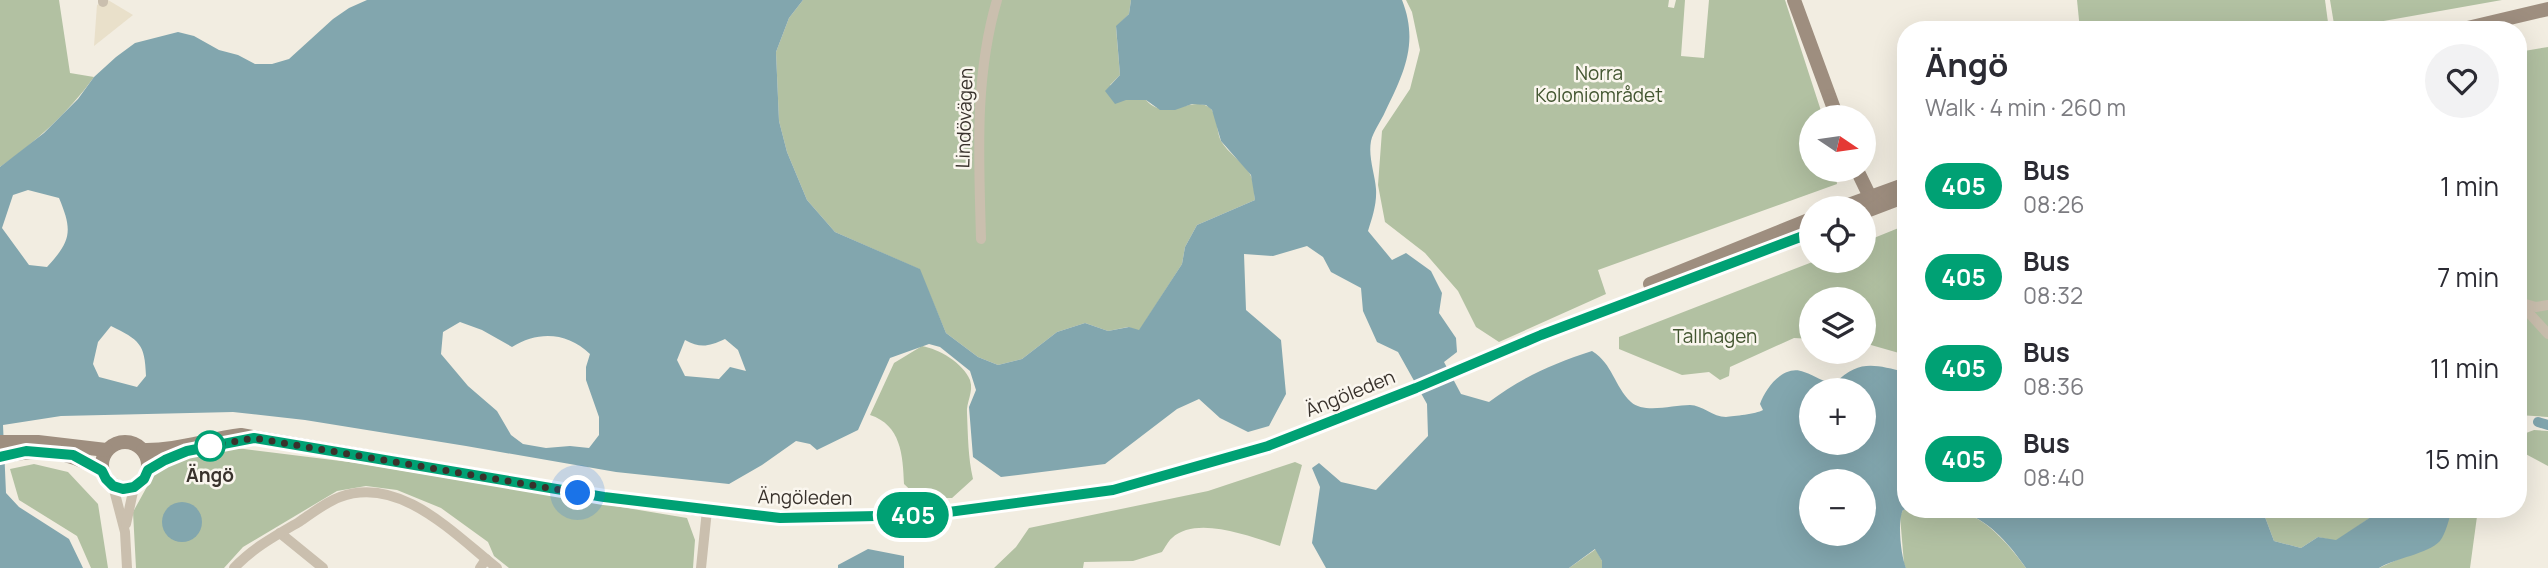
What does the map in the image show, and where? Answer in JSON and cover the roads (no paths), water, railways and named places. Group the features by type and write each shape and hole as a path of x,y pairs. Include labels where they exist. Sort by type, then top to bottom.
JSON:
{"main road":[{"path":"1794,0 1833,105"},
{"path":"2501,21 2548,12"},
{"path":"1876,202 1897,189"},
{"path":"1876,204 1897,198"},
{"name":"Ängöleden","path":"3,448 24,442 106,450 115,443 125,441 143,450 163,450 209,438 241,435 604,497 708,510 780,518 926,515 1113,490 1268,446 1462,369 1653,282 1799,224"},
{"name":"Ängöleden","path":"1541,335 1799,238"},
{"name":"Ängöleden","path":"134,487 144,479 148,470 187,451 254,438"},
{"name":"Ängöleden","path":"3,448 73,455 102,471 113,486"},
{"path":"102,471 106,450"},
{"path":"143,450 148,460 148,470"},
{"path":"113,486 123,489 134,487"}],"street":[{"name":"Lindövägen","path":"981,239 978,118 987,35 998,0"},
{"path":"2527,306 2548,305"},
{"path":"2527,311 2548,334"},
{"path":"113,486 125,532 127,568"},
{"path":"125,532 134,487"},
{"path":"234,568 249,552 339,497 370,491 399,498 429,514 483,564 497,568"},
{"path":"701,568 708,510"},
{"path":"280,533 323,568"}],"water":[{"path":"367,0 803,0 789,18 776,52 779,121 787,152 807,200 835,232 920,269 946,333 978,357 998,365 1022,359 1057,332 1085,323 1108,331 1129,327 1139,330 1182,264 1185,247 1197,225 1255,200 1251,175 1221,141 1212,110 1206,105 1192,104 1175,110 1160,110 1146,100 1126,100 1115,104 1105,91 1120,75 1116,26 1129,14 1131,0 1402,0 1409,30 1407,58 1371,141 1370,153 1376,195 1368,231 1392,260 1406,253 1431,271 1442,293 1439,313 1456,338 1457,352 1444,362 1461,394 1489,402 1538,372 1592,351 1605,362 1625,396 1637,406 1694,406 1726,417 1763,410 1760,404 1771,384 1783,374 1797,370 1818,378 1799,378 1799,455 1876,455 1876,378 1841,378 1860,367 1897,370 1897,518 1901,518 1901,548 1906,568 1602,568 1602,561 1595,549 1569,568 1326,568 1312,543 1320,487 1312,468 1319,463 1341,482 1376,490 1428,436 1427,404 1398,352 1377,342 1363,311 1361,288 1331,272 1323,257 1307,246 1273,256 1244,254 1246,310 1281,340 1286,394 1269,426 1248,432 1220,418 1199,399 1177,409 1105,464 1001,477 973,457 969,407 976,390 970,371 940,347 929,344 890,358 858,430 817,450 810,444 796,441 729,484 616,472 305,420 233,412 61,416 3,425 6,493 19,507 69,539 83,568 0,568 0,167 44,133 78,99 94,77 135,43 178,32 194,36 219,50 238,55 255,64 272,64 289,59 333,19","holes":["28,190 59,198 68,227 65,242 47,267 29,265 2,228 13,195","460,322 482,330 512,347 532,338 552,336 572,341 590,354 586,380 599,417 599,435 589,448 546,448 523,444 511,435 497,411 468,386 441,354 443,332","111,326 134,339 142,349 146,376 137,387 99,377 93,364 98,342","725,339 738,350 746,371 730,367 719,379 685,376 677,360 685,340 704,346"]},
{"path":"182,502 190,503 196,508 201,514 201,530 196,536 190,541 182,542 174,541 168,536 163,530 162,522 163,514 168,508 174,503"},
{"path":"1976,518 2265,518 2274,541 2301,548 2318,537 2336,540 2369,518 2449,518 2444,534 2435,545 2379,568 2026,568 2007,544"},
{"path":"868,549 904,556 904,568 838,568 838,565"}],"waterway":[{"path":"2538,422 2548,425"}],"place":[{"name":"Ängö","path":"210,446"}],"park label":[{"name":"Norra Koloniområdet","path":"1599,84"},
{"name":"Tallhagen","path":"1715,336"}]}
